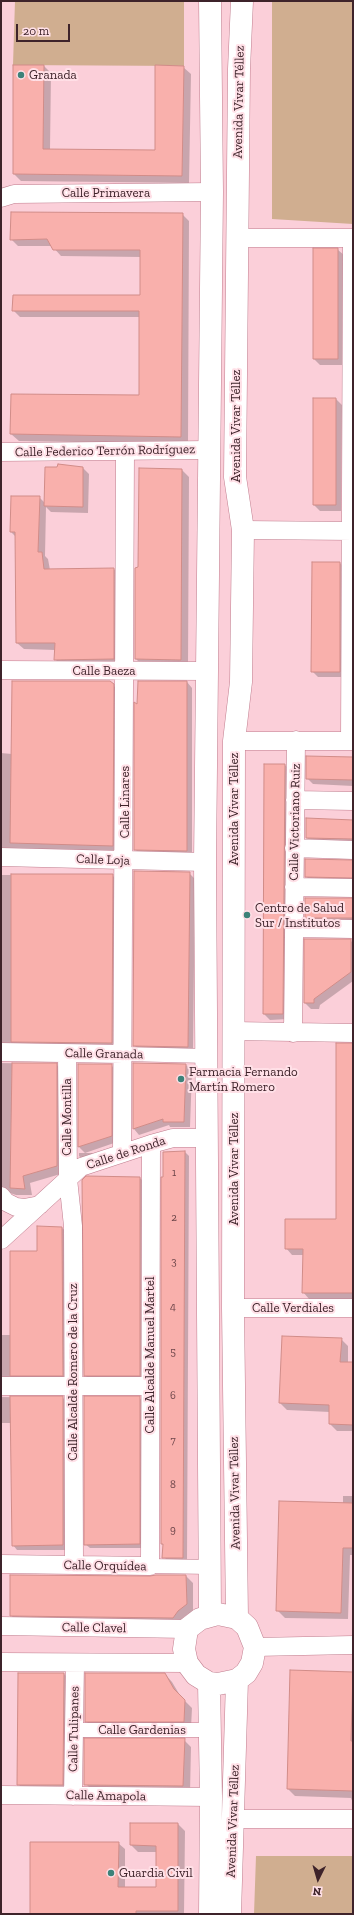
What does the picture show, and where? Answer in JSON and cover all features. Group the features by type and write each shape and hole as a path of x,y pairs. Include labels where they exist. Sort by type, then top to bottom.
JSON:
{"street":[{"name":"Avenida Vivar Téllez","path":"210,1 212,192 205,862 210,1615"},
{"name":"Avenida Vivar Téllez","path":"237,1618 233,1308 234,741 241,682 243,530 235,477 239,69 242,1"},
{"name":"Calle Primavera","path":"1,198 14,194 212,192"},
{"path":"234,741 352,741 352,238 237,238"},
{"name":"Calle Federico Terrón Rodríguez","path":"1,452 209,450"},
{"name":"Calle Linares","path":"122,1153 125,451"},
{"path":"243,530 352,530"},
{"name":"Calle Baeza","path":"1,670 125,672 207,671"},
{"name":"Calle Victoriano Ruiz","path":"293,1033 296,740"},
{"path":"295,800 353,802"},
{"path":"294,848 353,850"},
{"name":"Calle Loja","path":"1,857 205,862"},
{"path":"294,887 353,888"},
{"path":"294,928 353,930"},
{"path":"234,1031 293,1033 353,1032"},
{"name":"Calle Granada","path":"1,1052 207,1056"},
{"name":"Calle Montilla","path":"67,1054 68,1179"},
{"name":"Calle de Ronda","path":"1,1240 81,1167 173,1138 207,1138"},
{"name":"Calle Alcalde Manuel Martel","path":"150,1566 149,1386 151,1144"},
{"name":"Calle Alcalde Romero de la Cruz","path":"68,1179 73,1226 74,1565"},
{"path":"1,1196 6,1202 16,1207 24,1208 40,1205"},
{"name":"Calle Verdiales","path":"233,1308 353,1308"},
{"path":"1,1386 149,1386"},
{"name":"Calle Orquídea","path":"1,1564 210,1567"},
{"path":"218,1614 237,1618 246,1627 255,1647 252,1663 246,1673 237,1680 218,1684 209,1683 196,1675 187,1664 184,1649 187,1630 200,1619 210,1615 218,1614"},
{"name":"Calle Clavel","path":"1,1626 187,1630"},
{"path":"255,1647 353,1645"},
{"path":"1,1662 187,1664"},
{"name":"Calle Tulipanes","path":"73,1796 75,1663"},
{"name":"Avenida Vivar Téllez","path":"230,1914 237,1680"},
{"name":"Avenida Vivar Téllez","path":"209,1683 211,1797 210,1914"},
{"name":"Calle Gardenias","path":"74,1730 210,1730"},
{"name":"Calle Amapola","path":"1,1796 211,1797"},
{"path":"233,1819 353,1819"}],"shaded area":[{"path":"15,1 184,1 184,66 13,65"},
{"path":"272,1 353,1 353,224 272,219"},
{"path":"256,1856 353,1856 353,1914 254,1914"}],"building":[{"path":"13,65 44,65 43,149 155,150 155,65 184,66 182,176 13,174"},
{"path":"11,212 183,213 181,437 10,434 11,394 139,395 139,311 12,311 13,295 140,295 140,250 53,250 47,239 10,240"},
{"path":"313,248 338,248 338,359 313,359"},
{"path":"313,398 336,398 336,505 313,505"},
{"path":"58,464 83,467 83,507 44,506 45,467 57,467"},
{"path":"139,468 182,469 181,660 135,659 135,568 138,567"},
{"path":"11,496 40,496 38,552 42,552 44,569 114,568 114,659 54,660 55,643 16,643 15,532 10,532"},
{"path":"312,562 340,562 340,672 311,672"},
{"path":"12,681 110,681 114,684 113,846 10,843"},
{"path":"138,681 187,681 187,851 134,850 134,702 137,704"},
{"path":"306,756 353,757 353,780 306,779"},
{"path":"264,764 285,764 283,1014 263,1014"},
{"path":"306,818 353,820 353,839 306,838"},
{"path":"305,859 353,860 353,878 305,877"},
{"path":"134,871 190,872 188,1047 133,1046"},
{"path":"11,874 113,874 112,1043 11,1042"},
{"path":"305,898 353,898 353,918 305,918"},
{"path":"304,939 351,939 351,972 314,999 314,1003 304,1003"},
{"path":"336,1043 353,1043 353,1293 302,1293 303,1249 285,1249 285,1219 336,1219"},
{"path":"12,1063 57,1063 57,1166 23,1176 25,1189 10,1188"},
{"path":"133,1063 186,1064 184,1122 163,1122 163,1119 133,1129"},
{"path":"78,1064 112,1064 112,1136 78,1147"},
{"path":"185,1151 183,1558 162,1558 161,1177 163,1177 163,1152"},
{"path":"86,1176 140,1177 140,1376 84,1376 82,1180"},
{"path":"37,1226 62,1227 63,1376 10,1376 10,1251 37,1251"},
{"path":"282,1336 342,1338 340,1362 353,1362 353,1425 329,1424 329,1405 279,1403"},
{"path":"10,1396 63,1396 63,1545 12,1546"},
{"path":"84,1396 140,1396 140,1544 84,1545"},
{"path":"279,1501 353,1503 353,1548 343,1548 341,1613 276,1611"},
{"path":"10,1575 186,1575 187,1604 178,1611 173,1618 10,1616"},
{"path":"290,1670 353,1672 351,1741 353,1741 353,1791 287,1789"},
{"path":"18,1673 64,1673 63,1785 17,1785"},
{"path":"85,1673 165,1673 174,1689 185,1700 184,1722 85,1722"},
{"path":"84,1738 185,1738 183,1786 84,1785"},
{"path":"130,1823 178,1823 178,1911 136,1911 136,1914 30,1914 30,1842 119,1842 118,1887 156,1887 156,1846 130,1845"}],"place":[{"name":"Granada","path":"21,75"},
{"name":"Centro de Salud Sur / Institutos","path":"247,915"},
{"name":"Farmacia Fernando Martín Romero","path":"181,1079"},
{"name":"Guardia Civil","path":"111,1873"}]}
